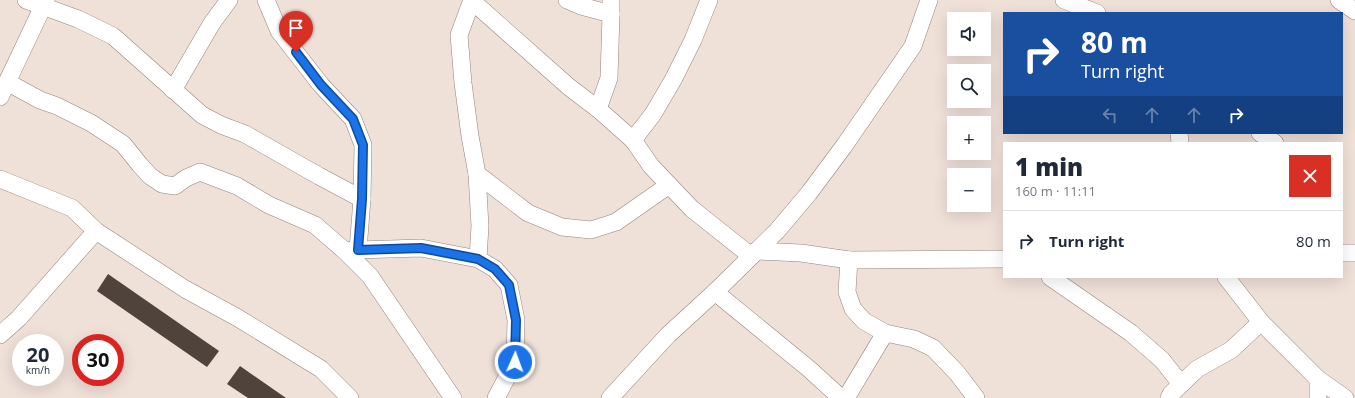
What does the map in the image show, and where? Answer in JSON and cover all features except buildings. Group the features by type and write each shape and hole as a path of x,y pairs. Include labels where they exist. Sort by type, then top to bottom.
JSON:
{"street":[{"path":"26,0 44,3 113,36 202,115 221,125 245,134 362,199"},
{"path":"173,90 212,23 229,0"},
{"path":"266,0 279,31 321,85 353,119 363,145 362,199 352,250"},
{"path":"478,259 480,226 477,174 465,98 459,35 472,0 569,87 598,109 633,140 651,166 692,209 753,253 801,253 849,260 1003,259"},
{"path":"567,0 581,6 611,7 609,78 598,109"},
{"path":"633,140 653,114 673,80 709,0"},
{"path":"610,398 668,335 715,292 777,231 809,193 848,140 912,46 929,0"},
{"path":"1064,0 1094,12"},
{"path":"1339,0 1355,11"},
{"path":"44,3 4,82 91,123 123,144 140,166 150,176 162,184 175,186 186,178 200,172 237,186 270,204 315,225 352,250 453,398"},
{"path":"1262,134 1274,142"},
{"path":"477,174 528,213 562,227 592,230 616,222 669,185"},
{"path":"0,179 72,208 96,231 185,289 238,318 321,369 350,398"},
{"path":"0,335 19,318 96,231"},
{"path":"352,250 421,248 478,259 495,269 509,285 516,320 515,362 496,398"},
{"path":"1343,253 1355,253"},
{"path":"849,260 848,292 853,309 864,321 885,333 914,339 933,348 957,372 976,398"},
{"path":"1051,278 1131,332 1162,360 1181,384"},
{"path":"1227,278 1261,322 1318,378 1345,398"},
{"path":"715,292 808,368 841,398"},
{"path":"1169,398 1181,384 1198,369 1232,350 1261,322"},
{"path":"846,398 885,333"},
{"path":"1318,378 1318,398"}],"route":[{"path":"296,52 321,85 353,119 363,145 362,199 358,250 421,248 478,259 495,269 509,285 516,320 515,362"}]}
